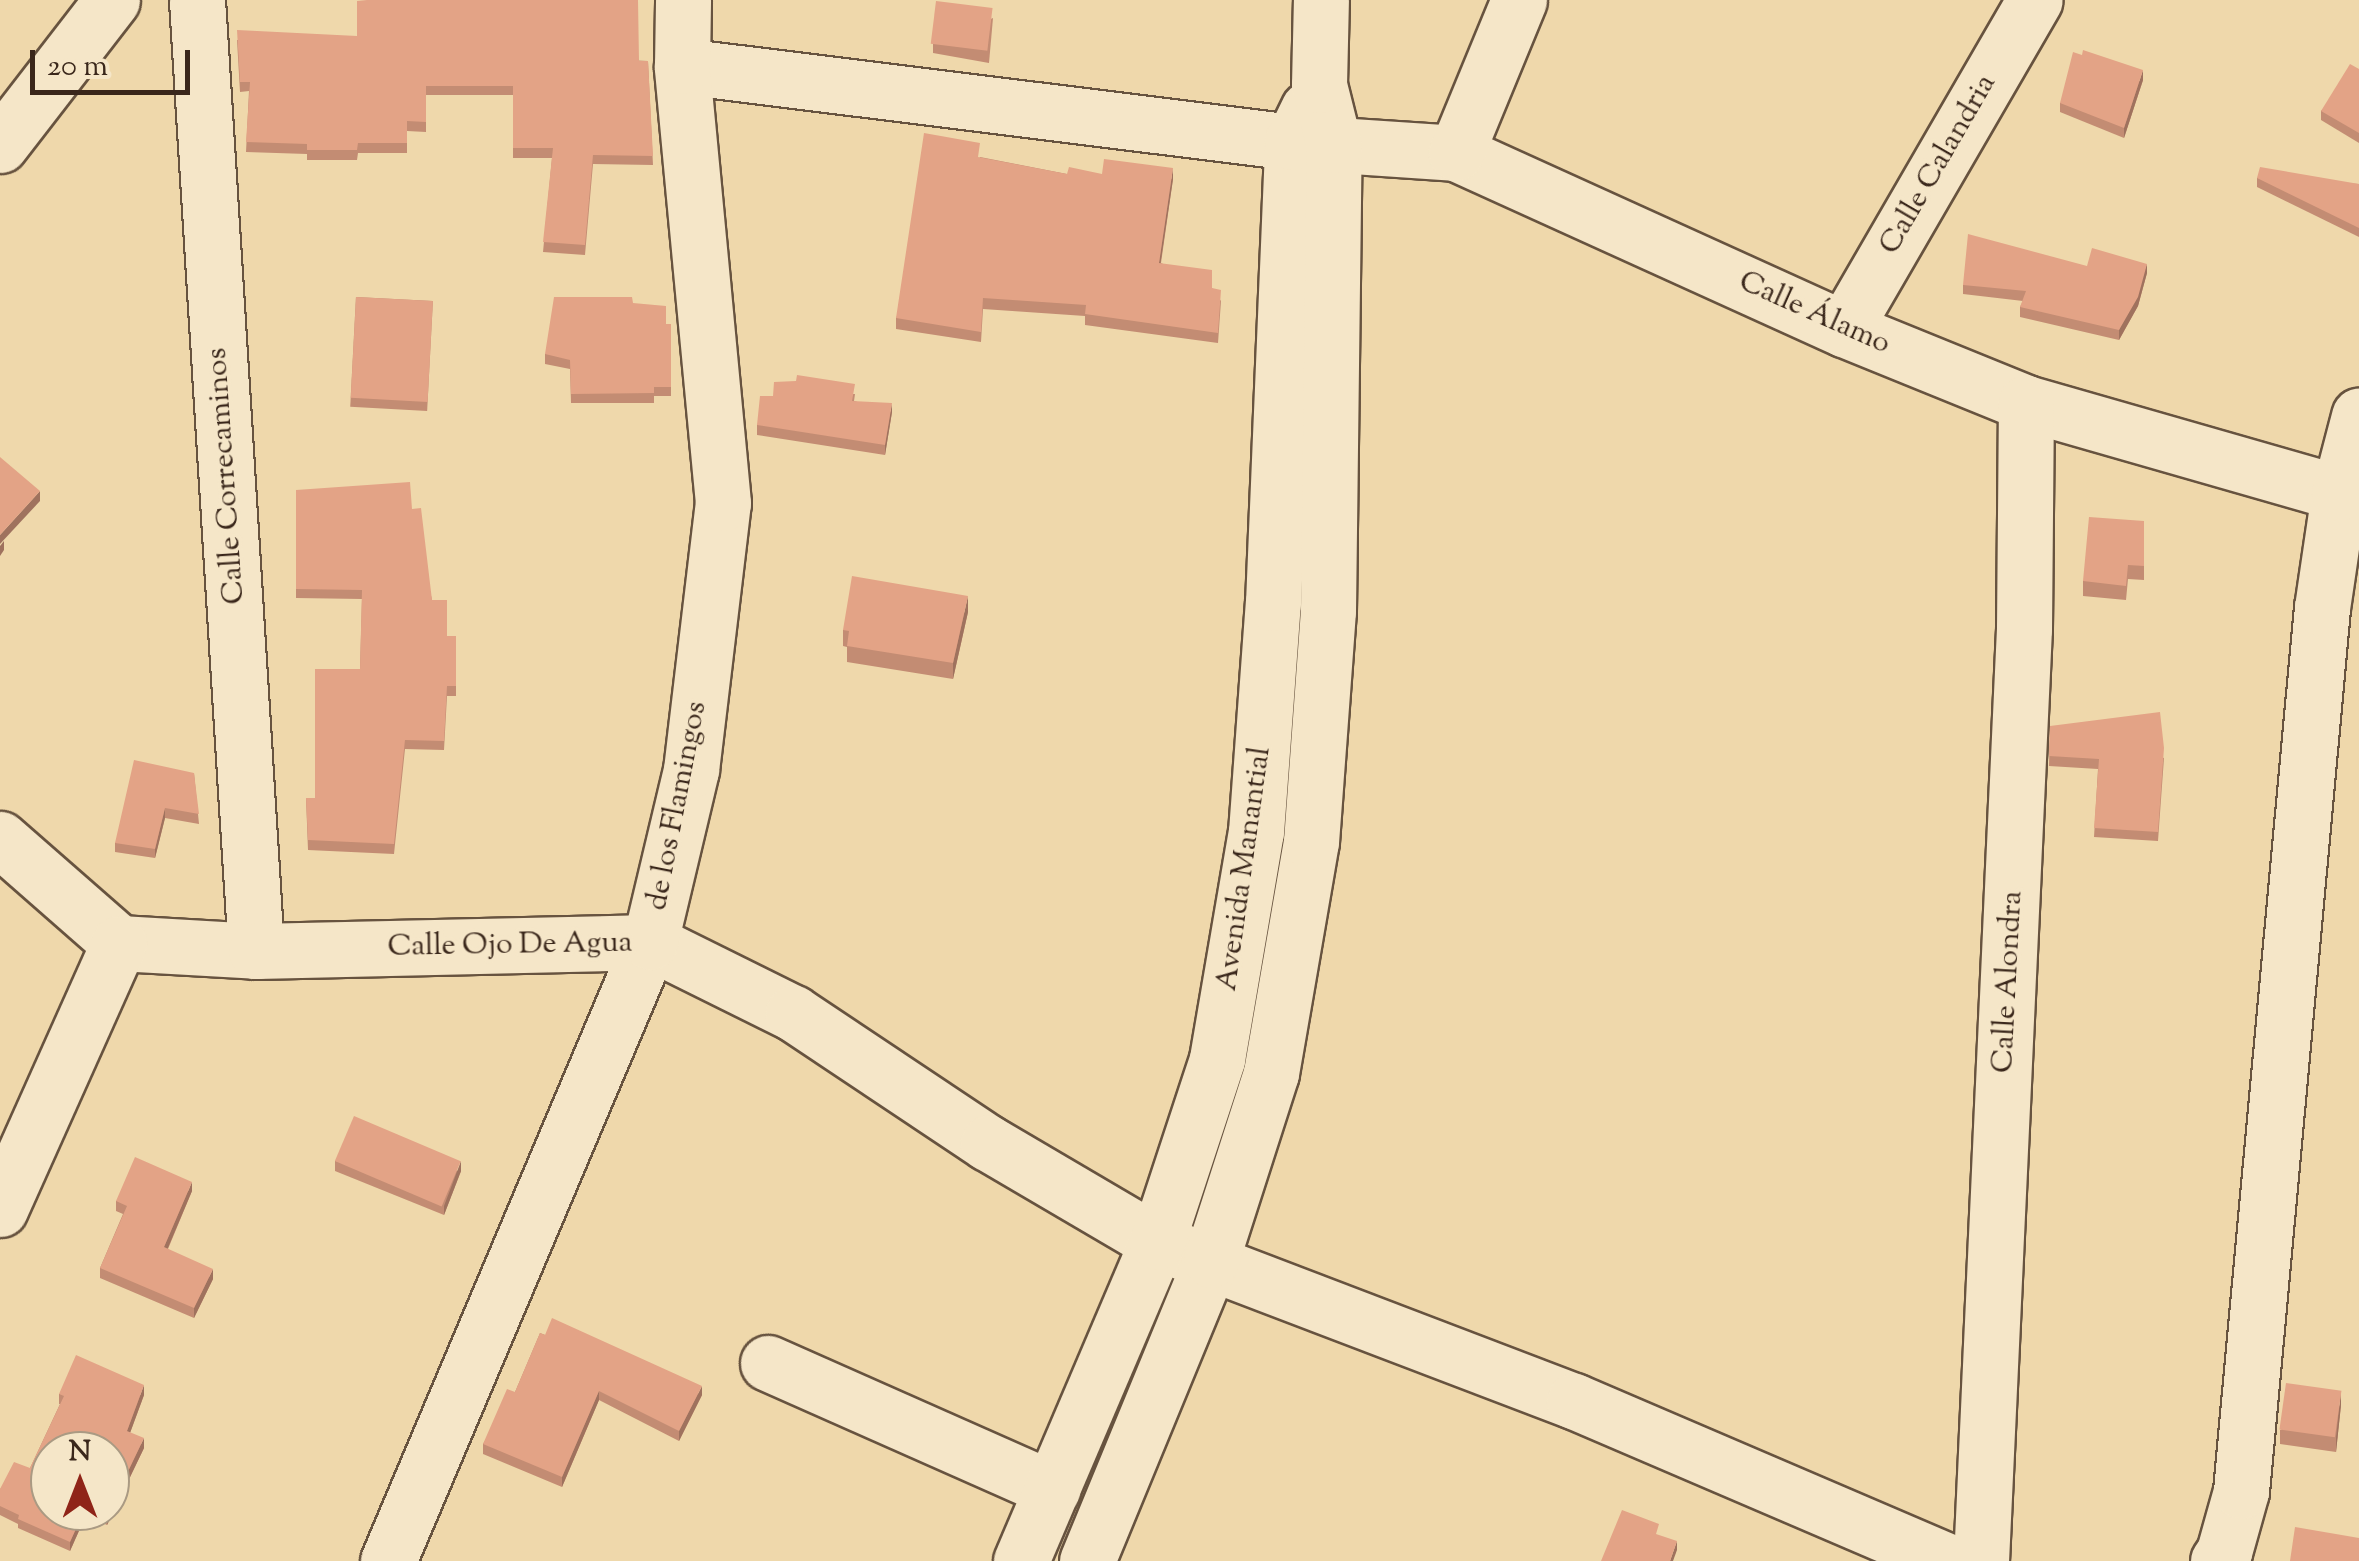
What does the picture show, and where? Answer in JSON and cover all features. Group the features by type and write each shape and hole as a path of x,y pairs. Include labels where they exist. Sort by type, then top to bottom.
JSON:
{"street":[{"path":"0,144 112,0"},
{"name":"Calle Correcaminos","path":"197,0 256,951"},
{"name":"de los Flamingos","path":"388,1561 650,942 691,770 723,504 682,66 682,0"},
{"name":"Avenida Manantial","path":"1021,1561 1158,1242 1217,1059 1256,832 1320,85 1320,0"},
{"name":"Calle Calandria","path":"1844,329 2035,0"},
{"path":"1456,153 1524,6"},
{"name":"Calle Álamo","path":"682,66 1313,144 1456,153 1844,329 2026,402 2339,493"},
{"name":"Avenida Manantial","path":"1087,1561 1211,1260 1271,1072 1311,842 1328,612 1313,144"},
{"name":"Calle Alondra","path":"1982,1561 2024,629 2026,402"},
{"path":"2218,1561 2241,1491 2322,608 2339,493 2359,416"},
{"path":"0,839 119,943 5,1179"},
{"name":"Calle Ojo De Agua","path":"119,943 256,951 650,942 793,1013 988,1143 1158,1242 1574,1401 1933,1558"},
{"path":"768,1363 1052,1489"}],"building":[{"path":"638,0 639,61 648,61 653,156 593,155 585,245 543,242 553,148 513,148 513,86 426,86 426,122 407,121 407,143 358,143 357,150 307,150 307,144 246,142 250,82 240,82 237,30 357,36 357,1"},
{"path":"936,1 993,8 987,51 931,44"},
{"path":"2083,50 2143,70 2124,128 2060,103 2073,52 2082,55"},
{"path":"2350,64 2359,69 2359,133 2321,111"},
{"path":"924,133 980,143 978,157 1067,174 1069,167 1102,174 1104,159 1173,168 1159,263 1212,270 1212,288 1221,290 1218,333 1085,314 1086,305 983,298 981,332 896,318"},
{"path":"2260,167 2359,184 2359,228 2257,178"},
{"path":"1968,234 2087,266 2092,248 2147,264 2138,297 2119,330 2020,307 2026,291 1963,285"},
{"path":"356,297 433,301 428,402 351,398"},
{"path":"554,297 632,297 633,303 666,306 666,324 671,324 671,387 654,387 654,393 571,394 570,360 545,354"},
{"path":"797,375 855,384 852,401 892,403 885,445 757,425 760,396 773,396 774,382 796,381"},
{"path":"0,457 40,491 0,535"},
{"path":"410,482 412,509 421,508 432,600 447,600 447,636 456,636 456,686 447,686 444,741 405,740 394,844 308,840 306,798 315,798 315,669 360,669 362,590 296,589 296,490"},
{"path":"2089,517 2144,521 2144,566 2128,565 2126,586 2083,581"},
{"path":"852,576 968,596 953,663 847,646 849,631 843,630"},
{"path":"2160,712 2164,748 2158,832 2094,828 2099,759 2049,756 2050,726"},
{"path":"134,760 194,773 199,814 165,808 155,849 115,843"},
{"path":"354,1116 461,1161 442,1206 335,1161"},
{"path":"135,1157 192,1182 164,1247 213,1269 194,1308 100,1268 127,1206 116,1201"},
{"path":"552,1318 702,1386 679,1431 599,1391 562,1477 483,1444 507,1389 515,1392 540,1333 545,1335"},
{"path":"76,1355 144,1385 127,1431 47,1431 64,1396 59,1394"},
{"path":"2286,1383 2341,1391 2335,1437 2279,1430"},
{"path":"130,1432 144,1438 130,1467"},
{"path":"14,1462 30,1468 30,1524 0,1506 0,1489"},
{"path":"1622,1510 1659,1524 1656,1534 1677,1541 1670,1561 1601,1561"},
{"path":"2295,1527 2359,1538 2359,1561 2290,1561"},
{"path":"45,1531 75,1531 70,1542"}]}
